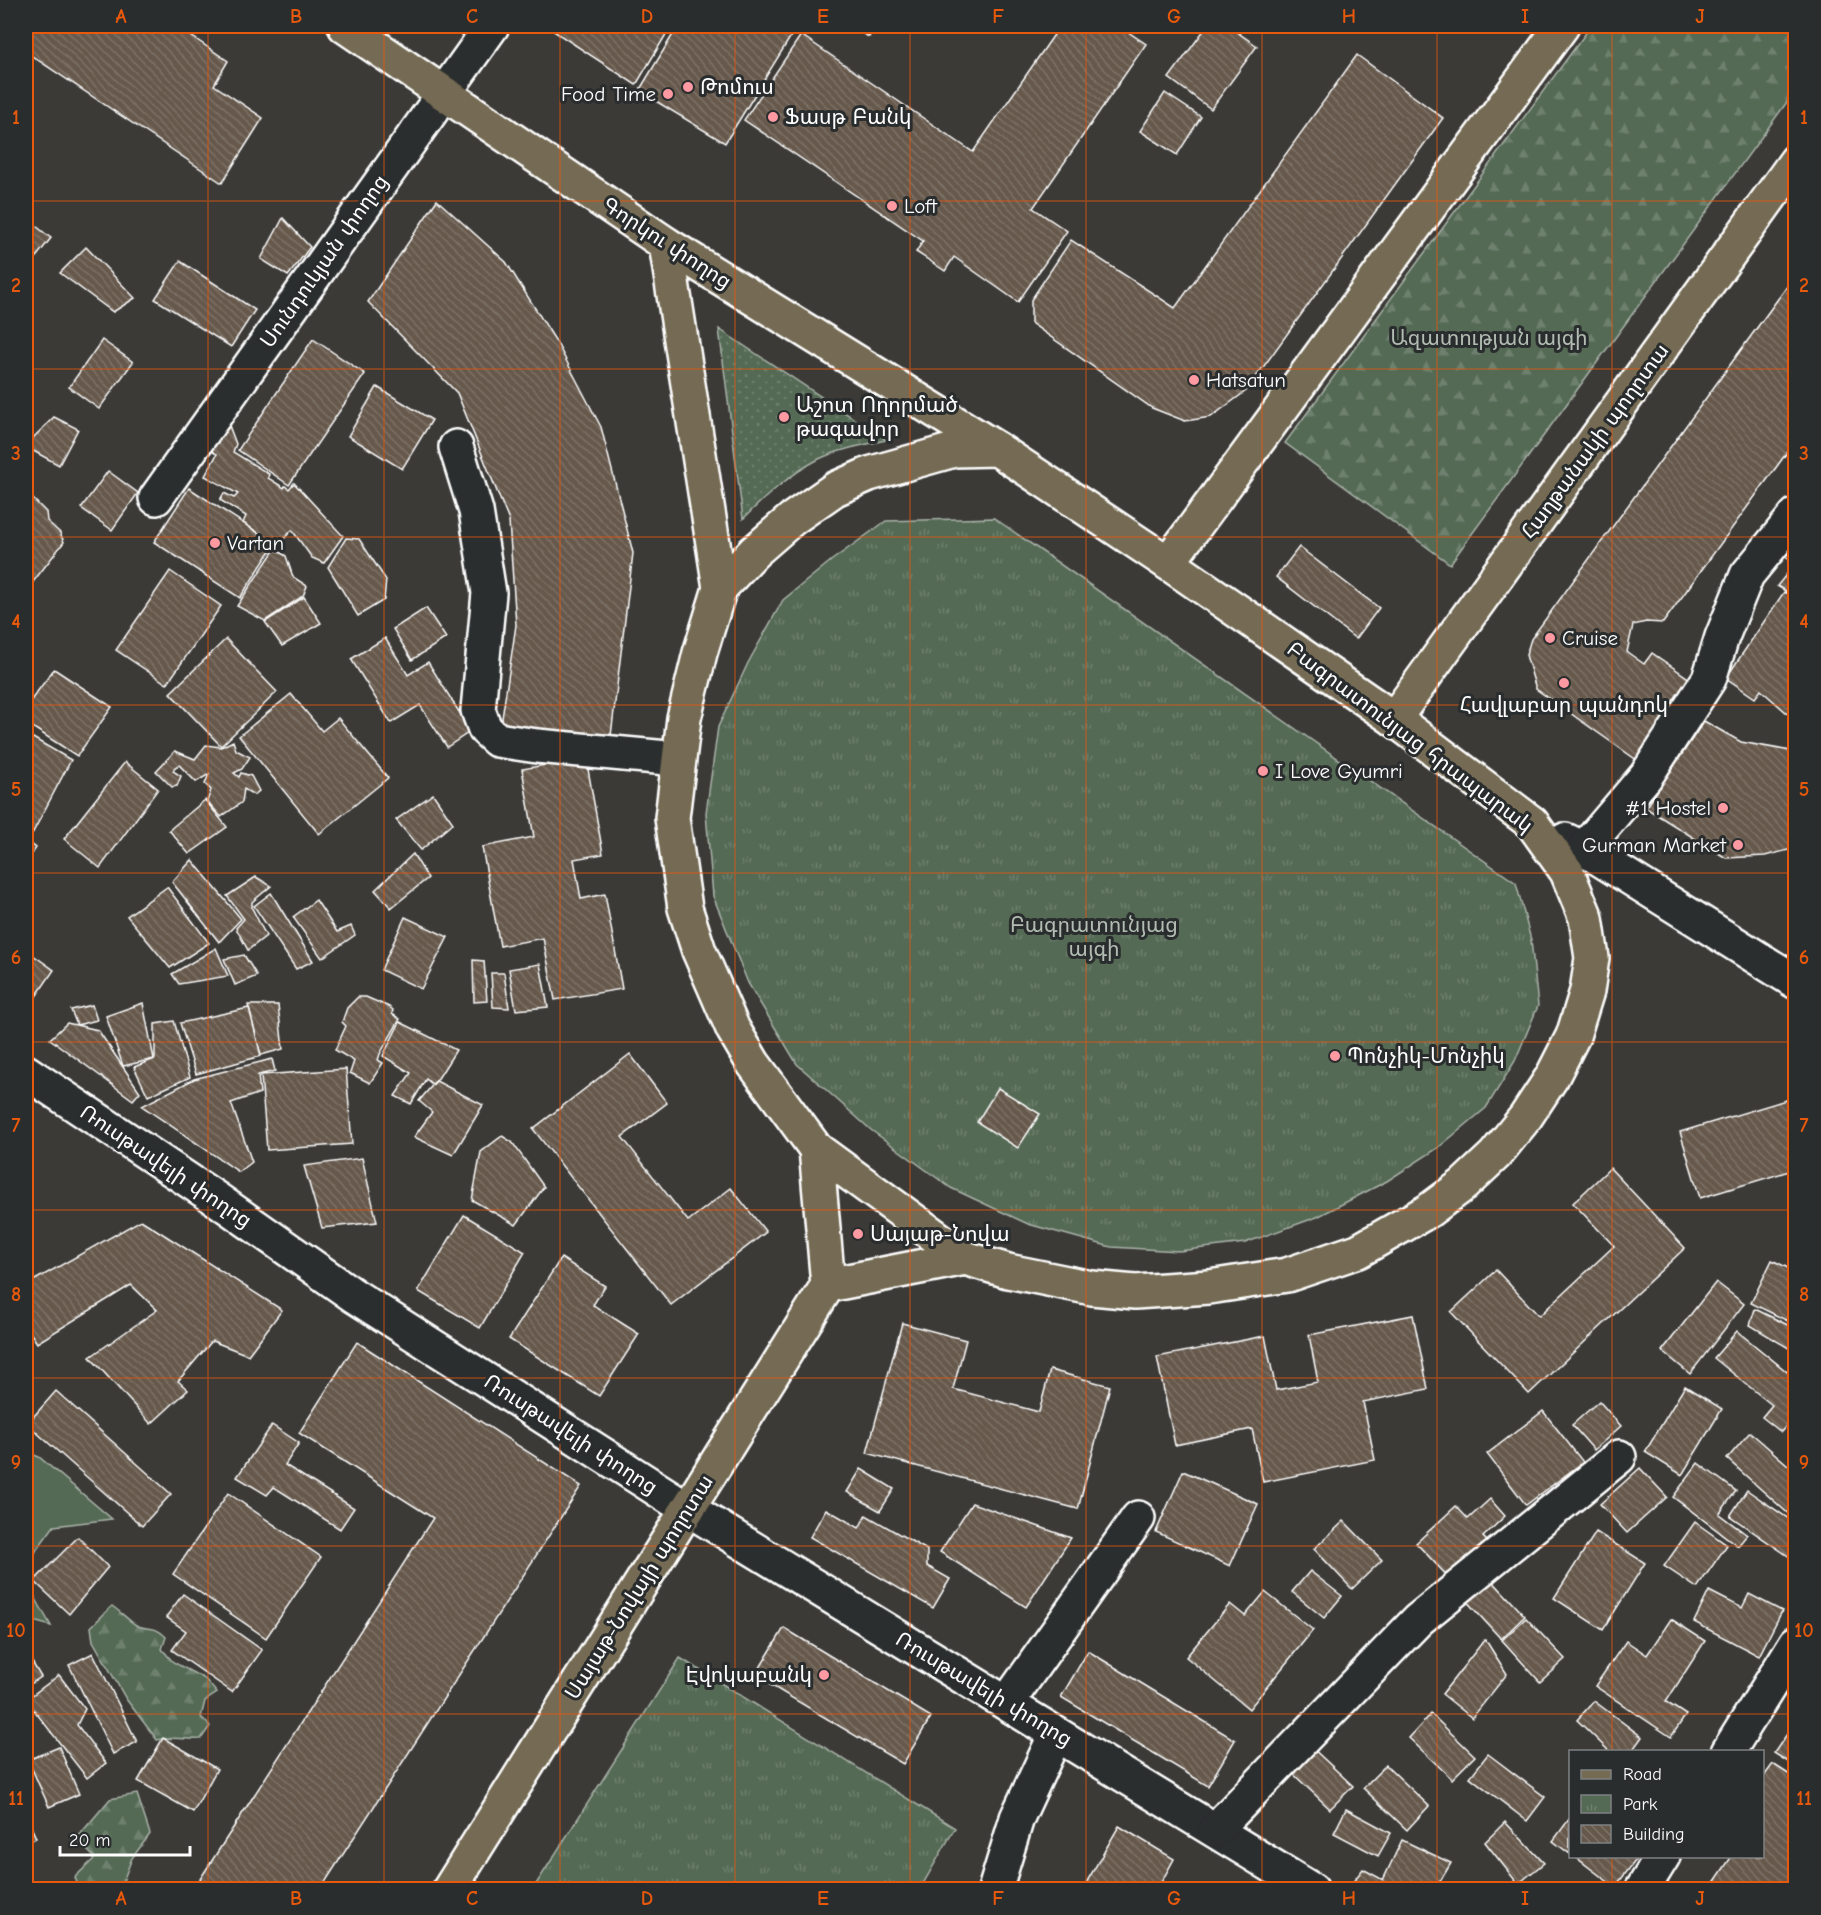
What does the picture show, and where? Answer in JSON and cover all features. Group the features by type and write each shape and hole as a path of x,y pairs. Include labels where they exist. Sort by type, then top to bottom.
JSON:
{"main road":[{"name":"Գորկու փողոց","path":"345,26 666,244 997,449"},
{"path":"1168,562 1562,26"},
{"name":"Հաղթանակի պողոտա","path":"1394,719 1796,161"},
{"path":"666,244 720,588"},
{"name":"Բագրատունյաց հրապարակ","path":"997,449 1168,562 1394,719 1532,823 1567,872 1586,918 1592,958 1587,991 1573,1036 1552,1077 1525,1118 1495,1155 1446,1198 1428,1211 1358,1251 1287,1275 1209,1287 1135,1292 1092,1288 965,1258 816,1149 777,1097 738,1038 699,951 685,908 672,818 684,718 700,653 720,588 754,552 784,525 835,489 869,474 954,450 997,449"},
{"path":"816,1149 828,1285 965,1258"},
{"name":"Սայաթ-Նովայի պողոտա","path":"449,1890 828,1285"}],"street":[{"name":"Սունդուկյան փողոց","path":"156,498 492,26"},
{"path":"456,447 476,511 489,594 478,710 484,729 497,740 678,759"},
{"path":"1584,849 1646,776 1709,679 1722,637 1747,575 1796,515"},
{"path":"1532,823 1584,849 1781,960 1796,982"},
{"name":"Ռուսթավելի փողոց","path":"33,1076 218,1200 353,1295 688,1509 1312,1890"},
{"path":"1215,1830 1418,1620 1619,1457"},
{"path":"1006,1703 1138,1518"},
{"path":"1729,1750 1796,1643"},
{"path":"995,1890 1017,1818 1056,1734"},
{"path":"1642,1890 1662,1858"}],"green space":[{"name":"Ազատության այգի","path":"1591,26 1795,26 1795,91 1450,564 1285,443"},
{"path":"719,329 886,440 844,450 819,459 798,471 779,486 743,519"},
{"name":"Բագրատունյաց այգի","path":"994,518 1516,883 1531,940 1538,1006 1515,1061 1486,1108 1438,1148 1387,1181 1317,1217 1245,1243 1179,1251 1111,1247 1028,1224 951,1188 871,1130 797,1064 748,983 713,896 706,813 718,727 748,663 783,600 832,560 886,521"},
{"path":"26,1452 39,1457 112,1519 54,1526 37,1549 26,1572"},
{"path":"26,1581 51,1626 26,1619"},
{"path":"112,1606 136,1625 154,1629 166,1637 162,1649 173,1662 205,1679 217,1693 205,1701 201,1717 210,1726 201,1739 157,1740 126,1699 93,1641 91,1627"},
{"path":"680,1658 955,1828 920,1889 533,1889"},
{"path":"137,1794 150,1834 132,1858 120,1889 79,1889 75,1877 95,1858 76,1839 110,1799"}],"building":[{"path":"26,26 176,26 228,61 214,85 263,118 222,183 26,52"},
{"path":"546,26 671,26 636,85"},
{"path":"678,26 792,26 796,28 725,143 639,91"},
{"path":"853,26 876,26 869,37 852,28"},
{"path":"1060,26 1119,26 1146,44 1033,208 1067,231 1018,302 954,257 945,271 916,252 923,241 744,120 801,35 973,152"},
{"path":"1207,26 1228,26 1257,46 1211,109 1169,78"},
{"path":"1357,55 1443,118 1246,391 1211,417 1185,421 1152,408 1031,323 1031,300 1071,240 1175,308"},
{"path":"1165,93 1201,117 1177,155 1140,131"},
{"path":"437,200 506,262 557,343 601,427 633,553 609,752 500,732 516,625 509,521 457,393 368,302"},
{"path":"26,218 51,238 26,270"},
{"path":"283,218 310,247 288,276 261,259"},
{"path":"86,247 135,298 113,312 60,273"},
{"path":"180,261 255,310 231,347 155,299"},
{"path":"1796,274 1796,440 1663,623 1646,622 1633,625 1627,652 1644,664 1652,653 1697,684 1641,763 1536,689 1526,655 1531,639"},
{"path":"313,339 365,374 289,485 238,450"},
{"path":"102,340 133,362 99,409 69,387"},
{"path":"377,387 432,420 402,469 348,436"},
{"path":"54,417 78,429 59,465 26,447"},
{"path":"228,423 236,444 233,452 269,474 268,478 284,488 285,486 289,489 294,483 343,536 324,563 312,558 292,530 278,545 243,523 246,516 220,500 224,493 234,498 238,494 205,476 217,454 211,451 213,445"},
{"path":"108,471 138,493 112,530 81,508"},
{"name":"Vartan","path":"189,488 275,544 240,598 154,542"},
{"path":"26,492 46,512 47,521 60,533 64,542 26,591"},
{"path":"1796,536 1796,597 1777,586 1795,564 1780,553"},
{"path":"346,538 359,539 386,580 384,600 358,616 328,567"},
{"path":"1299,547 1379,608 1356,639 1276,577"},
{"path":"275,549 286,556 293,577 307,586 303,596 265,621 237,606"},
{"path":"170,571 221,606 167,684 116,650"},
{"path":"1784,592 1796,599 1796,721 1761,690 1755,698 1726,678"},
{"path":"304,597 321,623 282,646 265,622"},
{"path":"426,608 446,638 412,660 393,629"},
{"path":"385,638 408,675 428,662 471,731 447,747 420,705 391,723 351,659"},
{"path":"226,639 277,692 221,746 170,693"},
{"path":"54,669 112,707 77,756 26,723 26,707"},
{"path":"291,694 322,731 338,718 388,778 319,834 239,736"},
{"path":"1704,721 1741,742 1796,752 1796,848 1765,856 1726,858 1646,808"},
{"path":"26,734 71,760 31,836 26,833"},
{"path":"233,741 236,750 250,757 242,769 234,773 239,777 241,773 251,776 259,791 254,795 244,789 242,802 221,817 207,801 211,790 205,784 209,774 196,782 179,765 173,771 181,776 177,786 172,787 156,771 175,751 195,759 206,745 221,747"},
{"path":"586,758 603,854 574,859 581,899 605,894 622,989 555,1000 543,938 500,946 482,847 534,837 522,769"},
{"path":"125,762 158,789 100,868 64,839"},
{"path":"433,794 453,823 421,850 396,820"},
{"path":"205,800 227,827 189,854 169,830"},
{"path":"26,840 36,848 26,863"},
{"path":"413,854 428,878 391,908 375,890"},
{"path":"192,860 241,919 219,942 172,882"},
{"path":"256,877 271,886 252,902 252,908 266,936 248,950 236,928 244,919 227,896"},
{"path":"167,887 209,943 170,968 127,916"},
{"path":"271,893 313,961 296,969 254,906"},
{"path":"316,900 337,932 351,926 355,935 322,958 293,917"},
{"path":"405,917 448,937 421,989 381,970"},
{"path":"216,948 228,976 179,984 172,974"},
{"path":"26,950 54,970 26,1011"},
{"path":"244,955 257,976 235,985 224,959"},
{"path":"473,960 484,961 487,1001 474,1002"},
{"path":"540,964 548,1007 516,1010 509,969"},
{"path":"491,973 504,973 509,1008 493,1007"},
{"path":"358,997 366,997 389,1007 393,1010 392,1014 400,1019 380,1054 378,1060 383,1063 370,1083 350,1073 354,1061 335,1050 346,1026 342,1022 347,1008"},
{"path":"143,1003 154,1059 123,1066 106,1016"},
{"path":"92,1005 97,1020 77,1025 71,1010"},
{"path":"248,1005 278,1005 283,1049 261,1055"},
{"path":"249,1008 261,1056 196,1074 180,1023"},
{"path":"174,1021 190,1077 148,1096 134,1067 155,1059 155,1024"},
{"path":"400,1022 456,1050 437,1080 432,1084 426,1079 411,1104 395,1096 411,1073 383,1056"},
{"path":"67,1023 98,1030 140,1092 133,1100 50,1039"},
{"path":"630,1054 667,1103 622,1137 688,1221 731,1188 766,1232 671,1305 533,1129"},
{"path":"272,1059 275,1071 258,1075 260,1093 231,1103 252,1162 239,1172 142,1106 194,1079"},
{"path":"346,1069 352,1144 267,1150 261,1075"},
{"path":"436,1081 483,1105 453,1155 414,1137 432,1112 419,1101"},
{"path":"998,1088 1040,1114 1018,1148 977,1122"},
{"path":"1796,1097 1796,1169 1700,1198 1680,1132"},
{"path":"502,1136 512,1142 544,1187 516,1225 472,1200 481,1152"},
{"path":"362,1158 377,1222 322,1228 304,1166"},
{"path":"1610,1168 1685,1248 1529,1394 1451,1312 1496,1270 1539,1316 1614,1246 1573,1203"},
{"path":"464,1215 525,1252 480,1328 418,1291"},
{"path":"141,1220 282,1310 248,1355 212,1341 178,1381 188,1390 151,1424 90,1357 157,1310 131,1285 37,1343 26,1326 26,1285"},
{"path":"561,1258 605,1286 593,1305 639,1334 599,1396 509,1339"},
{"path":"1772,1260 1796,1272 1796,1325 1751,1303"},
{"path":"1716,1282 1744,1304 1690,1374 1662,1351"},
{"path":"1755,1309 1796,1329 1796,1344 1792,1350 1750,1325"},
{"path":"1413,1315 1428,1389 1363,1402 1375,1460 1263,1482 1252,1429 1175,1445 1157,1357 1265,1336 1276,1390 1318,1382 1309,1335"},
{"path":"902,1323 966,1340 953,1389 1039,1412 1050,1370 1110,1386 1078,1509 867,1453"},
{"path":"1737,1331 1796,1379 1796,1414 1781,1432 1762,1417 1772,1405 1714,1358"},
{"path":"357,1342 581,1486 320,1890 193,1890 433,1518 299,1433"},
{"path":"1685,1386 1722,1409 1682,1475 1645,1452"},
{"path":"56,1391 171,1494 142,1526 27,1424"},
{"path":"1599,1401 1621,1426 1594,1450 1572,1425"},
{"path":"1543,1411 1583,1462 1526,1505 1487,1454"},
{"path":"272,1425 299,1443 285,1465 354,1508 340,1529 274,1487 267,1495 237,1477"},
{"path":"1750,1432 1796,1472 1796,1514 1792,1517 1727,1459"},
{"path":"1698,1463 1736,1491 1719,1514 1747,1535 1738,1546 1673,1497"},
{"path":"1640,1468 1667,1497 1627,1533 1600,1504"},
{"path":"861,1469 894,1489 880,1511 847,1492"},
{"path":"1183,1471 1258,1504 1230,1566 1156,1532"},
{"path":"1747,1490 1796,1524 1794,1560 1730,1516"},
{"path":"228,1493 321,1557 266,1638 173,1574"},
{"path":"1490,1499 1505,1516 1483,1537 1491,1545 1452,1581 1416,1543 1456,1506 1468,1519"},
{"path":"972,1503 1071,1538 1026,1607 940,1552"},
{"path":"826,1509 859,1528 866,1515 927,1550 927,1566 950,1579 933,1608 810,1537"},
{"path":"1344,1521 1382,1560 1352,1589 1314,1549"},
{"path":"1695,1522 1727,1545 1697,1588 1664,1566"},
{"path":"1596,1532 1645,1563 1603,1630 1554,1598"},
{"path":"78,1537 108,1567 69,1614 34,1581"},
{"path":"1310,1571 1342,1596 1324,1618 1292,1592"},
{"path":"1487,1575 1525,1616 1501,1639 1463,1597"},
{"path":"1709,1591 1742,1608 1749,1594 1782,1611 1759,1656 1694,1622"},
{"path":"1265,1592 1313,1630 1249,1709 1186,1657 1230,1604 1245,1616"},
{"path":"183,1594 262,1650 232,1692 172,1650 186,1631 166,1617"},
{"path":"1526,1618 1565,1659 1540,1682 1502,1640"},
{"path":"1671,1619 1705,1641 1666,1702 1686,1715 1671,1737 1595,1686 1626,1641 1647,1655"},
{"path":"784,1628 931,1717 903,1764 755,1676"},
{"path":"1485,1639 1507,1674 1472,1718 1442,1694"},
{"path":"1088,1651 1235,1740 1208,1786 1061,1697"},
{"path":"26,1652 41,1677 26,1687"},
{"path":"93,1653 137,1742 113,1754 69,1665"},
{"path":"59,1675 85,1709 77,1725 106,1763 87,1778 26,1700"},
{"path":"1594,1701 1642,1737 1632,1750 1608,1750 1577,1720"},
{"path":"1431,1714 1475,1756 1452,1779 1409,1738"},
{"path":"1796,1721 1796,1767 1774,1753"},
{"path":"163,1738 217,1769 193,1812 138,1781"},
{"path":"1309,1745 1353,1786 1330,1809 1287,1768"},
{"path":"59,1747 79,1794 49,1807 28,1760"},
{"path":"1488,1754 1545,1797 1527,1821 1470,1777"},
{"path":"1773,1764 1796,1779 1796,1890 1709,1890 1731,1858 1764,1858 1764,1776"},
{"path":"1386,1765 1429,1806 1407,1830 1363,1788"},
{"path":"1346,1809 1391,1833 1378,1856 1334,1833"},
{"path":"26,1815 36,1838 26,1843"},
{"path":"1569,1819 1569,1853 1553,1841"},
{"path":"1505,1822 1544,1863 1518,1884 1485,1842"},
{"path":"1119,1826 1174,1859 1157,1890 1082,1890"},
{"path":"1402,1840 1451,1863 1435,1890 1364,1890 1352,1883 1363,1869 1383,1880"},
{"path":"1577,1858 1637,1858 1615,1887"}],"place":[{"name":"Թոմուս","path":"688,87"},
{"name":"Food Time","path":"668,94"},
{"name":"Ֆասթ Բանկ","path":"773,117"},
{"name":"Loft","path":"892,206"},
{"name":"Hatsatun","path":"1194,380"},
{"name":"Աշոտ Ողորմած թագավոր","path":"784,417"},
{"name":"Vartan","path":"215,543"},
{"name":"Cruise","path":"1550,638"},
{"name":"Հավլաբար պանդոկ","path":"1564,683"},
{"name":"I Love Gyumri","path":"1263,771"},
{"name":"#1 Hostel","path":"1723,808"},
{"name":"Gurman Market","path":"1738,845"},
{"name":"Պոնչիկ-Մոնչիկ","path":"1335,1056"},
{"name":"Սայաթ-Նովա","path":"858,1234"},
{"name":"Էվոկաբանկ","path":"824,1675"}]}
